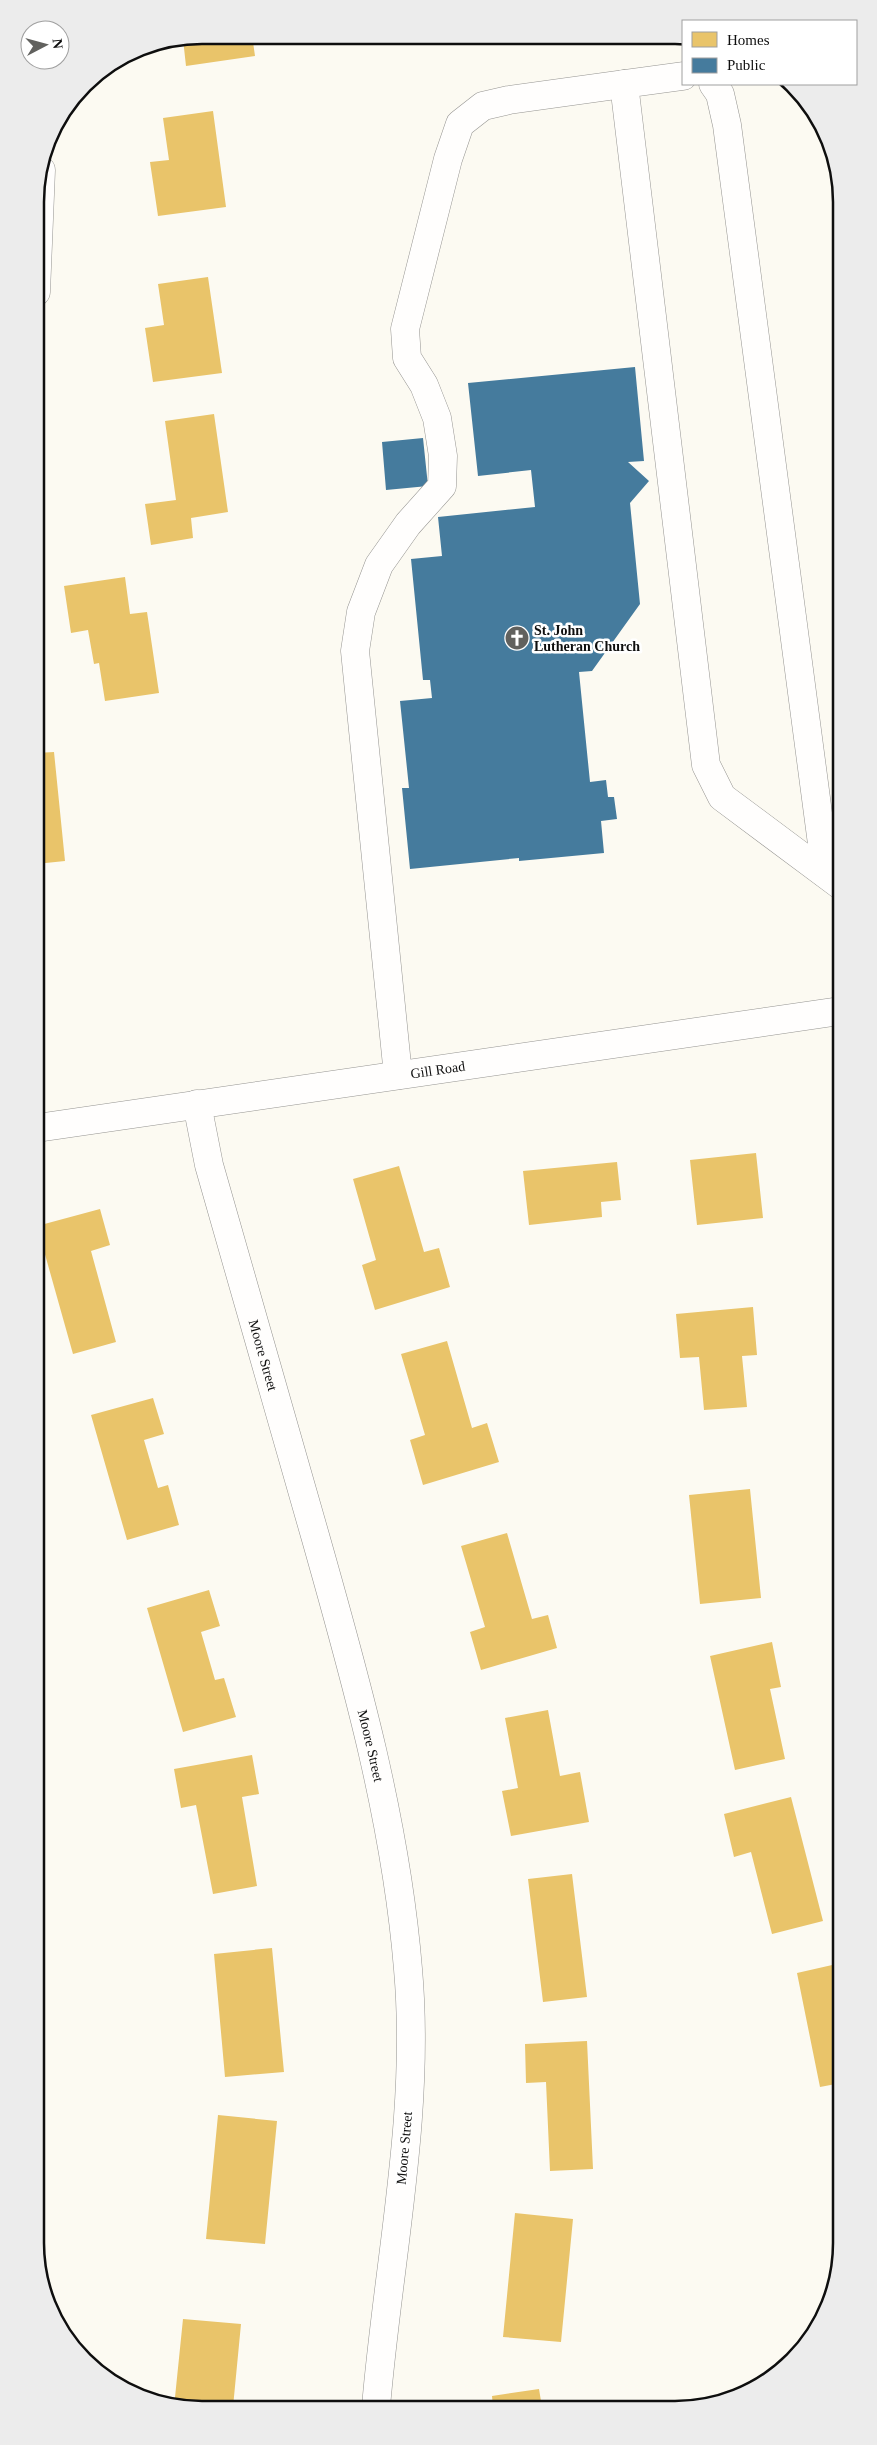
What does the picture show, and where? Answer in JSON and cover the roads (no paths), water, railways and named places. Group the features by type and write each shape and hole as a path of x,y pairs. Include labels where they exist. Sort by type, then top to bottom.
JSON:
{"street":[{"path":"398,1075 355,651 361,612 379,565 408,524 442,486 444,456 437,418 424,385 407,358 405,329 448,159 460,124 483,106 509,100 682,76"},
{"path":"624,84 706,765 722,797 833,879"},
{"path":"714,85 720,94 727,124 833,879"},
{"name":"Gill Road","path":"44,1127 833,1012"},
{"name":"Moore Street","path":"197,1104 212,1174 358,1688 394,1860 408,1970 410,2056 406,2139 377,2401"}],"place":[{"name":"St. John Lutheran Church","path":"517,638"}]}
